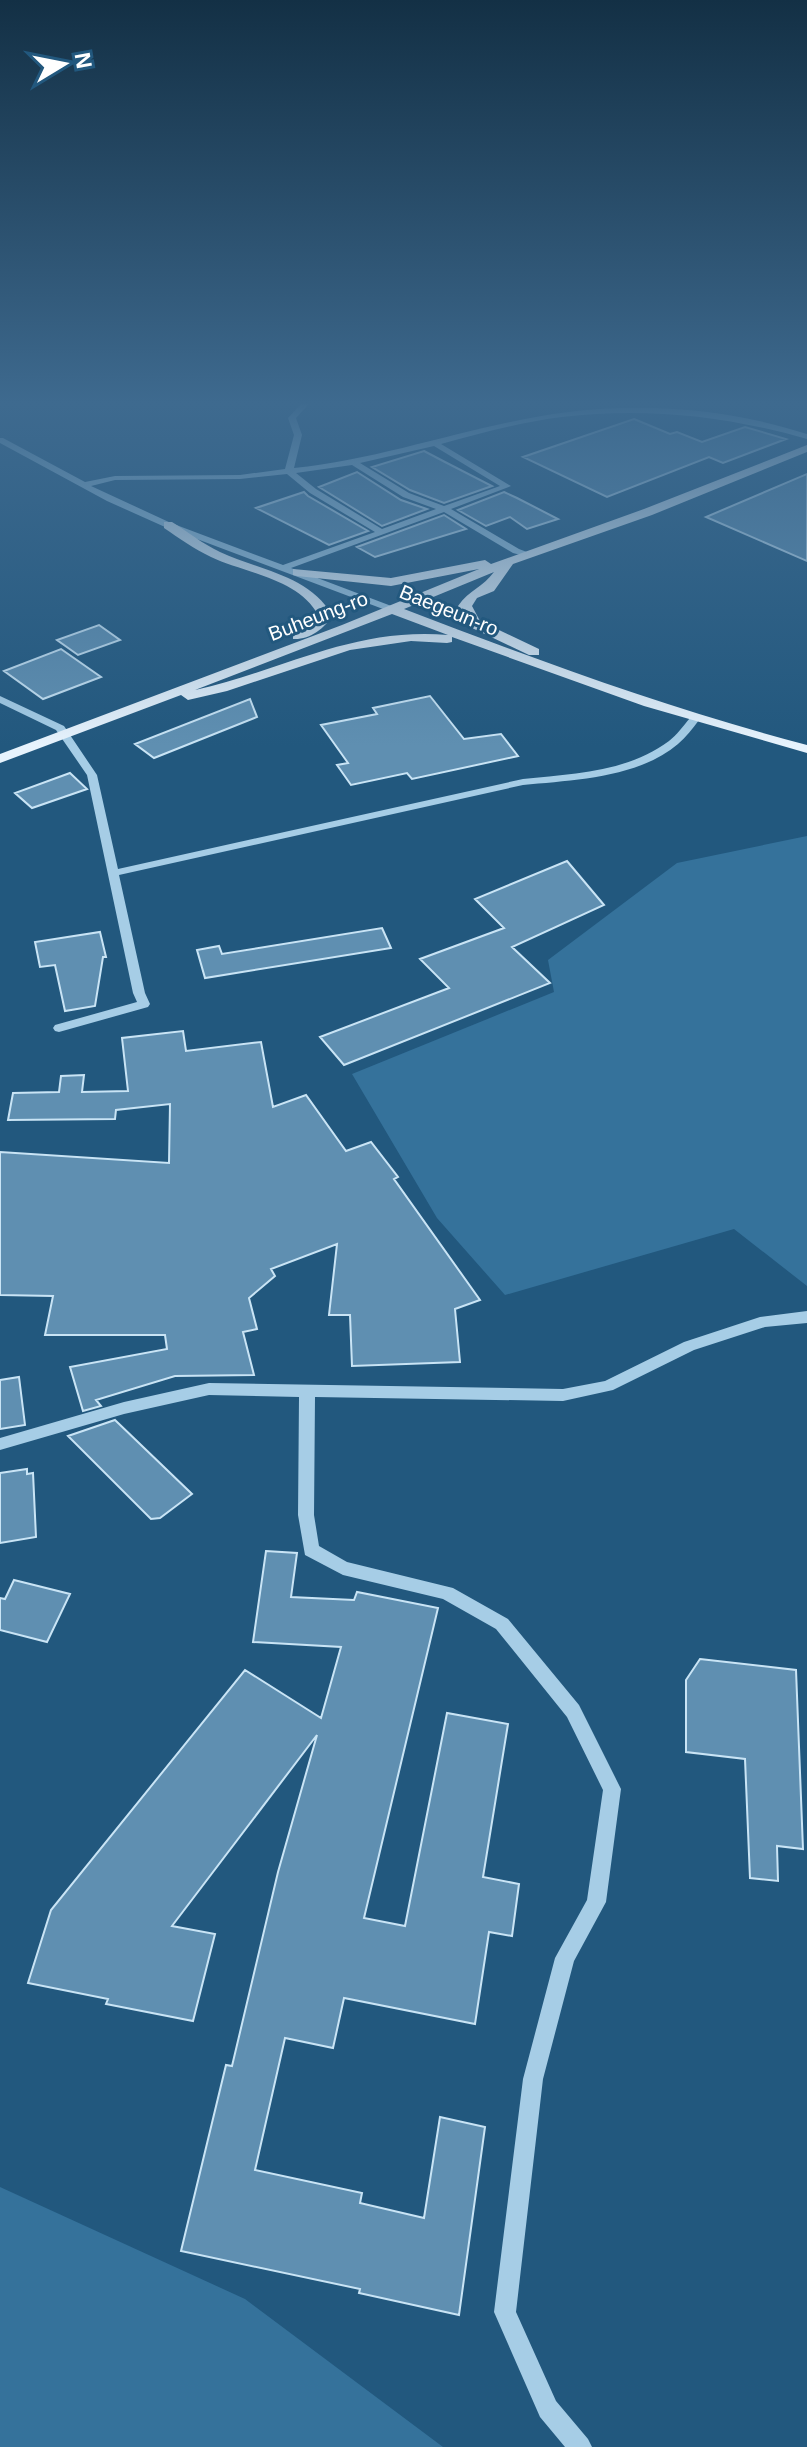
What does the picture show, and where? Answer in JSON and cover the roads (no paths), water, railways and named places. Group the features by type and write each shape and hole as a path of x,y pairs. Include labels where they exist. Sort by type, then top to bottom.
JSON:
{"main road":[{"name":"Buheung-ro","path":"0,759 347,628 519,558 631,518"},
{"path":"168,525 216,555 281,581 323,608 325,615 321,624 240,667"},
{"path":"290,570 389,582 433,577 457,568 519,558"},
{"path":"519,558 489,588 472,595 465,604 475,624 635,700"},
{"name":"Baegeun-ro","path":"391,609 494,650 694,720 807,749"},
{"path":"315,656 347,628"},
{"path":"149,703 223,690 359,642 393,636 445,639 494,650"}],"street":[{"name":"Baegeun-ro","path":"154,518 391,609"},
{"path":"358,518 383,533"},
{"path":"290,570 424,518"},
{"path":"460,518 516,551 519,558"},
{"path":"0,699 54,723 67,734 92,775 139,993 144,1004 59,1028"},
{"path":"114,873 523,782 583,775 624,765 673,744 694,720"},
{"path":"0,1444 124,1408 209,1389 563,1395 608,1386 689,1346 765,1321 807,1317"},
{"path":"307,1392 306,1515 311,1550 343,1568 447,1593 502,1624 573,1711 612,1789 596,1902 565,1958 533,2079 505,2312 548,2409 580,2447"}]}
